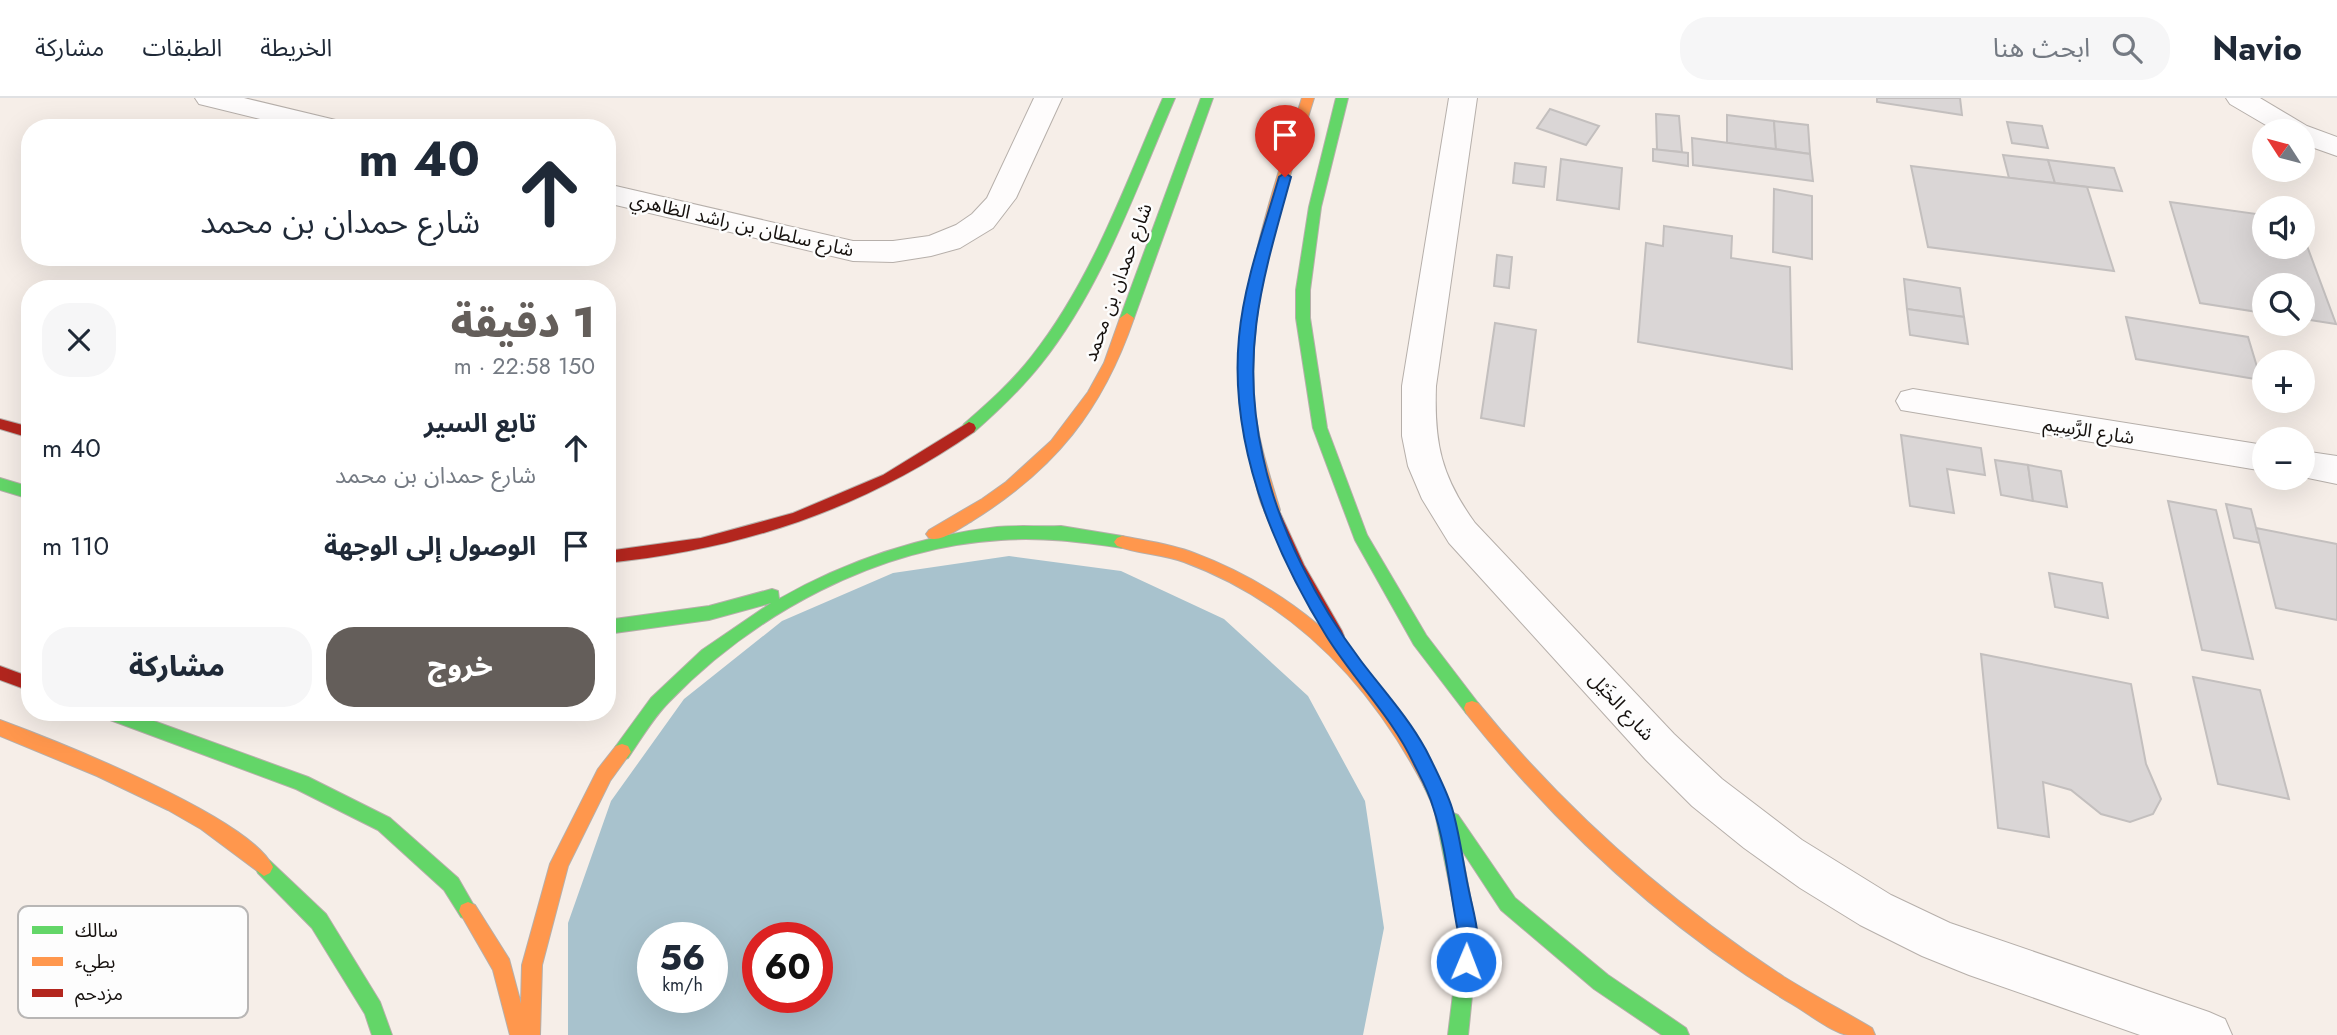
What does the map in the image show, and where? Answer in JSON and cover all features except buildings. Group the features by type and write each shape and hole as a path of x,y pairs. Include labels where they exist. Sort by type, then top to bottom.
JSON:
{"main road":[{"path":"616,556 695,546 785,518 859,490 922,460 980,421 1021,380 1053,337 1085,278 1169,98"},
{"name":"شارع حمدان بن محمد","path":"896,552 971,516 1032,471 1079,420 1109,368 1207,98"},
{"path":"1308,98 1255,283 1246,337 1246,395 1255,458 1276,524 1309,593 1354,665 1389,707 1419,755 1443,807 1508,904 1601,982 1679,1035"},
{"path":"1342,98 1306,260 1303,317 1309,377 1323,443 1348,512 1392,593 1446,677 1515,762 1601,849 1704,934 1824,1013 1865,1035"},
{"path":"0,424 21,430"},
{"path":"0,484 21,490"},
{"path":"616,626 709,613 811,586 896,552 996,533 1094,535 1189,558 1277,601 1354,665"},
{"path":"530,1035 532,965 559,864 604,775 663,697 734,634 811,586"},
{"path":"0,673 21,681"},
{"path":"133,721 302,783 384,824 451,884 502,966 519,1035"},
{"path":"0,728 164,798 249,852 319,921 373,1009 382,1035"},
{"path":"1443,807 1469,937 1458,1035"}],"street":[{"path":"209,98 296,119"},
{"name":"شارع سلطان بن راشد الظاهري","path":"616,195 853,251 886,253 922,250 953,240 982,221 998,204 1048,98"},
{"name":"شارع الخَيْل","path":"1463,98 1419,386 1417,425 1425,467 1445,509 1476,550 1669,756 1731,813 1801,865 1881,913 1967,953 2210,1035"},
{"path":"2240,98 2276,119"},
{"path":"2315,139 2337,147"},
{"name":"شارع الرَّسِيم","path":"1913,401 2252,456"},
{"path":"2315,466 2337,470"}],"water":[{"path":"1009,556 1121,571 1224,619 1308,696 1365,801 1384,928 1363,1035 568,1035 568,923 611,801 684,699 782,621 893,573"}],"traffic: fast":[{"path":"969,428 1006,396 1037,359 1065,319 1111,233 1169,98"},
{"path":"1127,318 1207,98"},
{"path":"1342,98 1315,207 1303,290 1303,318 1320,428 1360,536 1420,640 1472,708"},
{"path":"0,484 21,490"},
{"path":"622,752 657,703 708,655 759,618 815,586 874,561 936,543 999,533 1061,533 1122,542"},
{"path":"616,626 709,613 772,596"},
{"path":"133,721 302,783 384,824 451,884 468,911"},
{"path":"1432,784 1443,807 1469,937 1458,1035"},
{"path":"1452,821 1508,904 1601,982 1679,1035"},
{"path":"264,867 319,921 373,1009 382,1035"}],"traffic: slow":[{"path":"1272,510 1255,455 1247,402 1246,351 1262,252 1308,98"},
{"path":"934,534 961,520 1012,486 1056,445 1093,396 1111,363 1127,318"},
{"path":"1122,542 1190,558 1229,575 1301,620 1334,647 1363,678 1412,746 1432,784"},
{"path":"1472,708 1537,784 1573,821 1648,888 1769,978 1865,1035"},
{"path":"0,728 174,804 207,823 264,867"},
{"path":"530,1035 532,965 559,864 604,775 622,752"},
{"path":"468,911 502,966 518,1030"}],"traffic: jam":[{"path":"0,424 21,430"},
{"path":"616,556 701,544 797,518 888,479 969,428"},
{"path":"1272,510 1297,567 1336,636"},
{"path":"0,673 21,681"}],"route":[{"path":"1285,177 1255,283 1246,337 1246,395 1255,458 1276,524 1309,593 1354,665 1389,707 1419,755 1443,807 1469,937 1466,962"}]}
